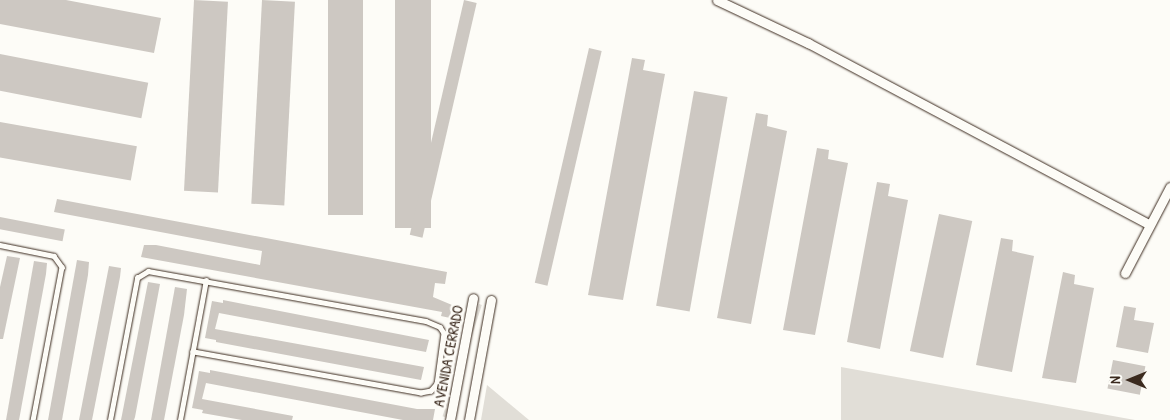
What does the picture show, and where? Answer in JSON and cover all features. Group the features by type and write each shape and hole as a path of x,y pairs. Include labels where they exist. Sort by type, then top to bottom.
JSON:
{"street":[{"path":"717,0 808,43 1150,225"},
{"path":"1125,273 1170,187"},
{"name":"AVENIDA CERRADO","path":"450,420 473,298"},
{"path":"469,420 491,300"}],"lane":[{"path":"0,245 54,256 62,267 33,420"},
{"path":"110,420 137,278 148,271 426,321 440,327 444,332 437,384 432,391 420,393 193,352"},
{"path":"180,420 206,280"}],"shaded area":[{"path":"479,304 482,305 445,417 443,416"},
{"path":"841,367 1135,420 841,420"},
{"path":"487,385 529,420 481,420"}],"building":[{"path":"0,0 66,0 161,18 154,53 0,24"},
{"path":"194,0 228,2 218,193 184,191"},
{"path":"262,0 295,2 284,205 251,204"},
{"path":"328,0 363,0 363,215 328,215"},
{"path":"395,0 431,0 431,228 395,228"},
{"path":"464,0 477,3 422,238 410,235"},
{"path":"589,48 602,51 547,286 535,283"},
{"path":"0,54 148,83 141,118 0,91"},
{"path":"632,58 645,60 643,70 665,74 623,300 588,295"},
{"path":"694,91 727,97 690,312 656,306"},
{"path":"756,113 768,115 767,126 787,131 751,324 717,318"},
{"path":"0,122 137,146 131,181 0,158"},
{"path":"817,148 829,150 828,159 848,163 815,335 783,330"},
{"path":"877,182 890,184 888,196 908,200 880,349 847,342"},
{"path":"57,199 447,272 445,284 435,283 433,297 452,305 450,318 441,316 442,312 141,257 144,245 156,245 260,265 262,251 54,212"},
{"path":"939,214 972,221 943,358 910,351"},
{"path":"0,217 65,230 62,241 0,229"},
{"path":"1001,238 1013,240 1012,251 1034,256 1012,372 976,365"},
{"path":"7,256 20,258 3,339 0,339 0,287"},
{"path":"77,260 89,262 88,275 62,420 48,420"},
{"path":"34,261 47,263 46,274 19,420 6,420"},
{"path":"109,266 121,268 120,277 92,420 79,420"},
{"path":"1063,272 1075,275 1074,284 1094,288 1076,383 1042,378"},
{"path":"148,282 160,284 135,417 134,420 121,420"},
{"path":"175,287 187,289 184,315 164,420 151,420"},
{"path":"223,300 429,340 426,352 219,313 215,329 424,367 421,380 216,342 216,340 205,338 212,301 223,303"},
{"path":"1124,306 1136,308 1134,320 1154,323 1148,353 1116,347"},
{"path":"1113,360 1145,366 1140,395 1107,388"},
{"path":"210,370 417,409 435,409 433,420 403,420 206,383 202,399 293,416 292,420 242,420 202,413 203,410 192,408 199,371 210,373"}]}
